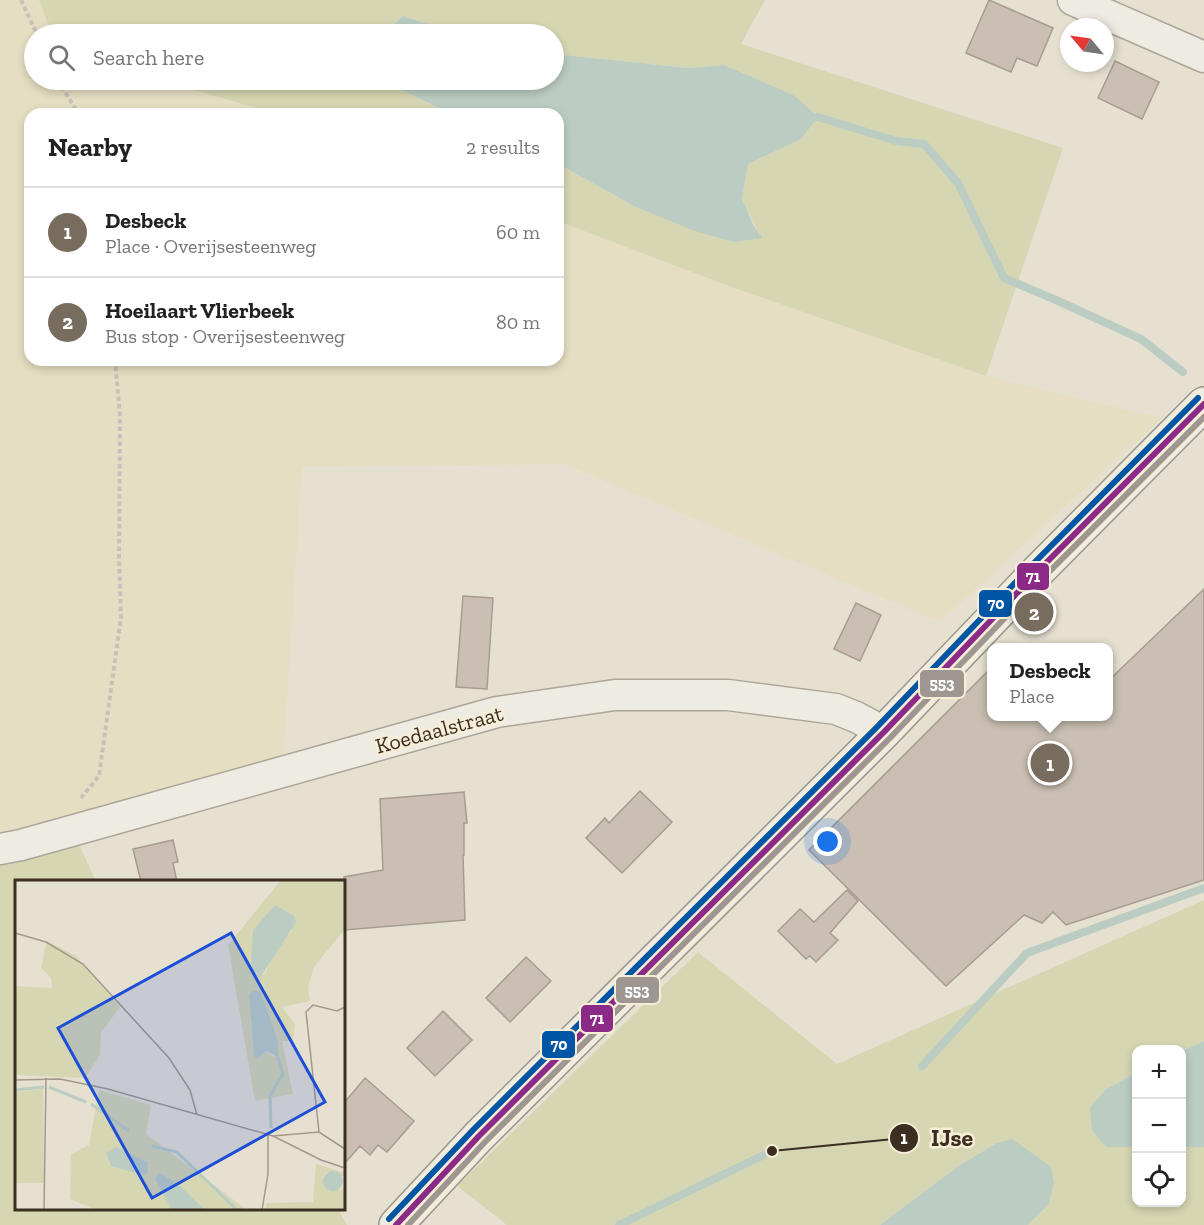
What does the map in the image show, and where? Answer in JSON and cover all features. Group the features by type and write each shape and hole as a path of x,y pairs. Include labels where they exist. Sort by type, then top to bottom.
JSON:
{"main road":[{"path":"396,1225 479,1136 884,732 1040,569 1204,404"}],"street":[{"path":"1073,0 1204,57"},
{"name":"Koedaalstraat","path":"0,849 497,712 615,695 728,695 836,709 884,732"}],"path":[{"path":"21,0 32,24"},
{"path":"64,90 75,108"},
{"path":"80,800 99,776 121,616 120,416 116,366"}],"shaded area":[{"path":"0,0 39,0 48,24 24,24 24,90 194,90 256,108 24,108 24,366 564,366 564,223 726,285 986,376 1161,418 940,622 564,464 302,467 283,761 0,837"},
{"path":"403,16 428,24 394,24"},
{"path":"564,55 688,68 724,65 795,96 818,117 801,139 748,164 742,199 762,238 734,242 695,231 636,207 564,167 564,108 439,108 402,90 564,90"},
{"path":"1204,1041 1204,1147 1186,1147 1186,1049"},
{"path":"1132,1075 1132,1147 1106,1147 1092,1130 1090,1108 1106,1089"},
{"path":"1012,1139 1051,1167 1054,1183 1048,1205 1028,1225 880,1225 960,1165 995,1144"}],"green space":[{"path":"39,0 765,0 741,44 1063,148 986,376 726,285 564,223 564,167 636,207 761,238 742,199 748,164 801,139 725,65 688,68 564,55 564,24 428,24 403,16 394,24 48,24"},
{"path":"194,90 402,90 439,108 256,108"},
{"path":"69,823 96,880 15,880 15,1210 339,1210 347,1225 0,1225 0,837"},
{"path":"1204,900 1204,1041 1186,1049 1186,1045 1132,1045 1132,1075 1106,1089 1106,1147 1132,1147 1132,1207 1186,1207 1186,1147 1204,1147 1204,1225 1028,1225 1048,1205 995,1144 960,1165 880,1225 507,1225 457,1186 698,952 837,1064"}],"building":[{"path":"989,0 1053,28 1037,66 1017,58 1011,72 966,53"},
{"path":"1115,61 1159,82 1142,119 1098,98 1110,72 1114,72"},
{"path":"1204,589 1204,880 1066,925 1053,912 1042,923 1024,915 946,986 809,850 987,672 987,721 1113,721 1113,676"},
{"path":"463,596 493,598 487,689 456,687"},
{"path":"856,603 881,615 860,661 834,649"},
{"path":"640,791 672,822 622,873 586,838 605,818 609,823"},
{"path":"464,792 467,823 464,823 463,855 465,920 345,930 344,877 383,870 380,799"},
{"path":"173,840 178,862 173,863 177,880 141,880 133,849"},
{"path":"847,890 858,901 830,933 838,940 816,962 810,956 806,959 778,931 800,909 814,922"},
{"path":"526,957 551,981 510,1022 486,998"},
{"path":"443,1011 472,1040 435,1076 407,1048"},
{"path":"365,1078 414,1121 387,1152 378,1145 370,1155 360,1146 345,1163 345,1102"}],"waterway":[{"path":"818,117 896,141 924,144 958,183 1004,278 1141,339 1183,372"},
{"path":"922,1066 1027,953 1204,888"},
{"path":"619,1225 772,1151"}],"transit line":[{"name":"70","path":"389,1219 473,1130 878,726 1034,563 1198,398"},
{"name":"71","path":"396,1225 479,1136 884,732 1040,569 1204,404"},
{"name":"553","path":"408,1225 485,1142 890,738 1046,575 1204,417"}],"place":[{"name":"Hoeilaart Vlierbeek","path":"1034,612"},
{"name":"Desbeck","path":"1050,763"},
{"name":"IJse","path":"772,1151"}]}
